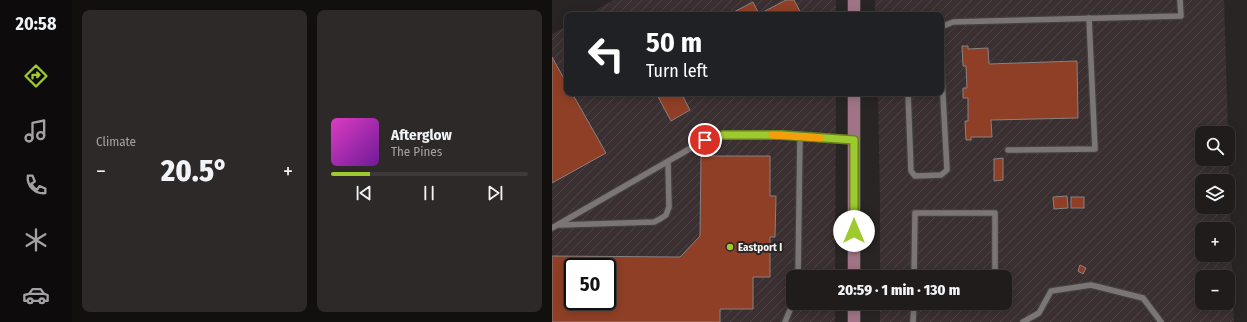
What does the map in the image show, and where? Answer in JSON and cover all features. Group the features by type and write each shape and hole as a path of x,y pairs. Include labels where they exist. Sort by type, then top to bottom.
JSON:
{"main road":[{"path":"854,0 854,12"},
{"path":"854,96 854,270"},
{"path":"854,310 854,322"}],"lane":[{"path":"944,26 954,22 1181,16 1180,0"},
{"path":"1008,150 1095,149 1089,18"},
{"path":"908,96 911,171 915,176 941,175 947,170 943,96"},
{"path":"555,227 705,140 723,135 782,135 854,140"},
{"path":"798,270 800,136"},
{"path":"555,227 654,222 660,220 666,215 669,207 668,162"},
{"path":"914,270 915,213 996,213 995,270"},
{"path":"1023,322 1040,313 1051,291 1091,286 1143,298 1161,322"},
{"path":"785,322 790,310"},
{"path":"914,310 914,322"}],"shaded area":[{"path":"614,0 836,0 836,12 592,12"},
{"path":"875,0 1224,0 1228,126 1195,126 1195,166 1229,166 1229,174 1195,174 1195,214 1230,214 1231,222 1195,222 1195,262 1232,262 1232,270 1195,270 1195,310 1234,310 1234,322 880,322 880,310 1012,310 1012,270 880,270 878,96 944,96 944,12 875,12"},
{"path":"564,28 564,96 836,96 835,270 786,270 786,310 835,310 835,322 552,322 552,34"}],"building":[{"path":"786,0 794,0 800,12 763,12"},
{"path":"753,2 758,12 734,12"},
{"path":"962,46 968,46 968,49 988,48 989,64 1077,61 1078,118 991,120 992,137 971,137 971,140 966,140 965,121 968,121 968,98 963,98 963,88 967,88 966,66 963,66"},
{"path":"552,57 564,79 564,96 574,96 606,153 552,183"},
{"path":"658,96 683,96 690,110 671,121"},
{"name":"Eastport I","path":"701,156 770,156 770,196 776,196 775,237 770,237 770,277 753,277 753,309 720,309 720,322 552,322 552,256 680,257 700,236"},
{"path":"1003,158 1003,180 994,181 994,159"},
{"path":"1067,196 1068,208 1054,209 1053,197"},
{"path":"1071,197 1084,197 1084,208 1071,208"},
{"path":"1080,265 1086,268 1083,274 1078,271"}],"slow traffic":[{"path":"772,135 820,138"}],"place":[{"name":"Eastport I","path":"730,247"}],"route":[{"path":"705,140 723,135 782,135 854,140 854,231"}]}
